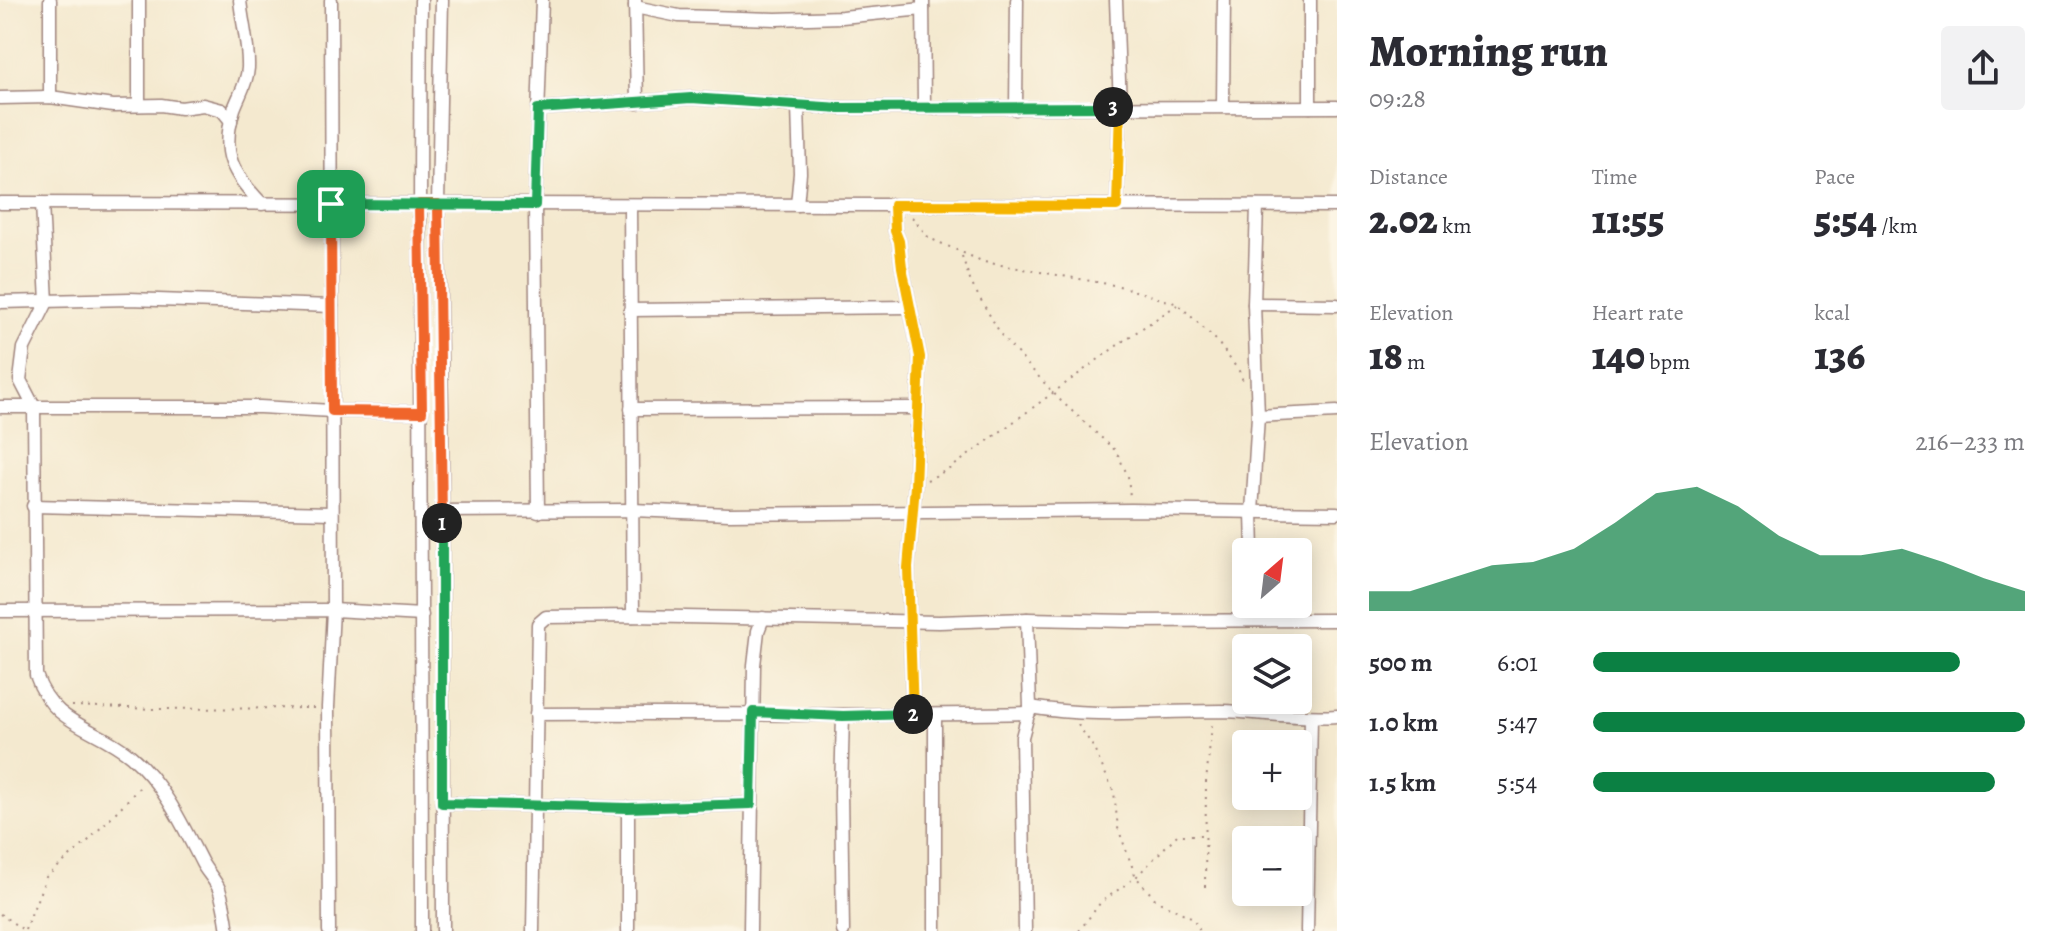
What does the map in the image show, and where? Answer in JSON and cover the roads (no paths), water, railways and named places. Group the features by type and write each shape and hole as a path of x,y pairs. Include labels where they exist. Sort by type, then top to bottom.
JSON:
{"street":[{"path":"50,0 50,97"},
{"path":"139,0 139,105"},
{"path":"240,0 248,68 231,121 228,147 234,171 262,204"},
{"path":"329,931 328,707 333,610 331,0"},
{"path":"421,0 422,931"},
{"path":"442,0 438,204 443,931"},
{"path":"538,512 535,205 542,0"},
{"path":"722,0 722,16"},
{"path":"1016,109 1017,0"},
{"path":"1116,0 1120,107 1117,206"},
{"path":"1223,105 1224,0"},
{"path":"1310,0 1310,107"},
{"path":"637,103 635,4 679,16 830,18 923,5 924,106"},
{"path":"0,98 50,97 113,106 181,108 203,105 222,110 231,121"},
{"path":"538,109 691,98 798,106 1016,109 1223,105 1337,107"},
{"path":"797,205 800,173 798,106"},
{"path":"0,203 797,205 894,210 1337,206"},
{"path":"42,203 47,302 28,336 21,360 20,380 34,407 36,675 51,705 74,723 132,757 149,777 180,819 216,884 225,909 228,931"},
{"path":"630,205 633,616"},
{"path":"1253,538 1258,416 1254,304 1257,206"},
{"path":"894,210 895,231 920,357 908,568 913,716"},
{"path":"0,302 130,299 332,306"},
{"path":"1254,304 1337,305"},
{"path":"630,310 910,307"},
{"path":"0,407 260,407 422,412"},
{"path":"631,409 917,408"},
{"path":"1258,416 1337,412"},
{"path":"33,506 332,513"},
{"path":"442,511 632,510 729,514 1131,510 1337,513"},
{"path":"0,611 333,610 422,615"},
{"path":"533,931 538,624 546,617 909,621 1337,620"},
{"path":"750,931 753,712 756,643 763,618"},
{"path":"1025,931 1022,737 1030,710 1027,619"},
{"path":"536,714 753,712 913,716 1030,710 1211,711 1337,716"},
{"path":"935,715 935,931"},
{"path":"843,716 843,931"},
{"path":"1307,931 1311,717"},
{"path":"442,803 628,808 751,804"},
{"path":"628,808 628,931"}]}
